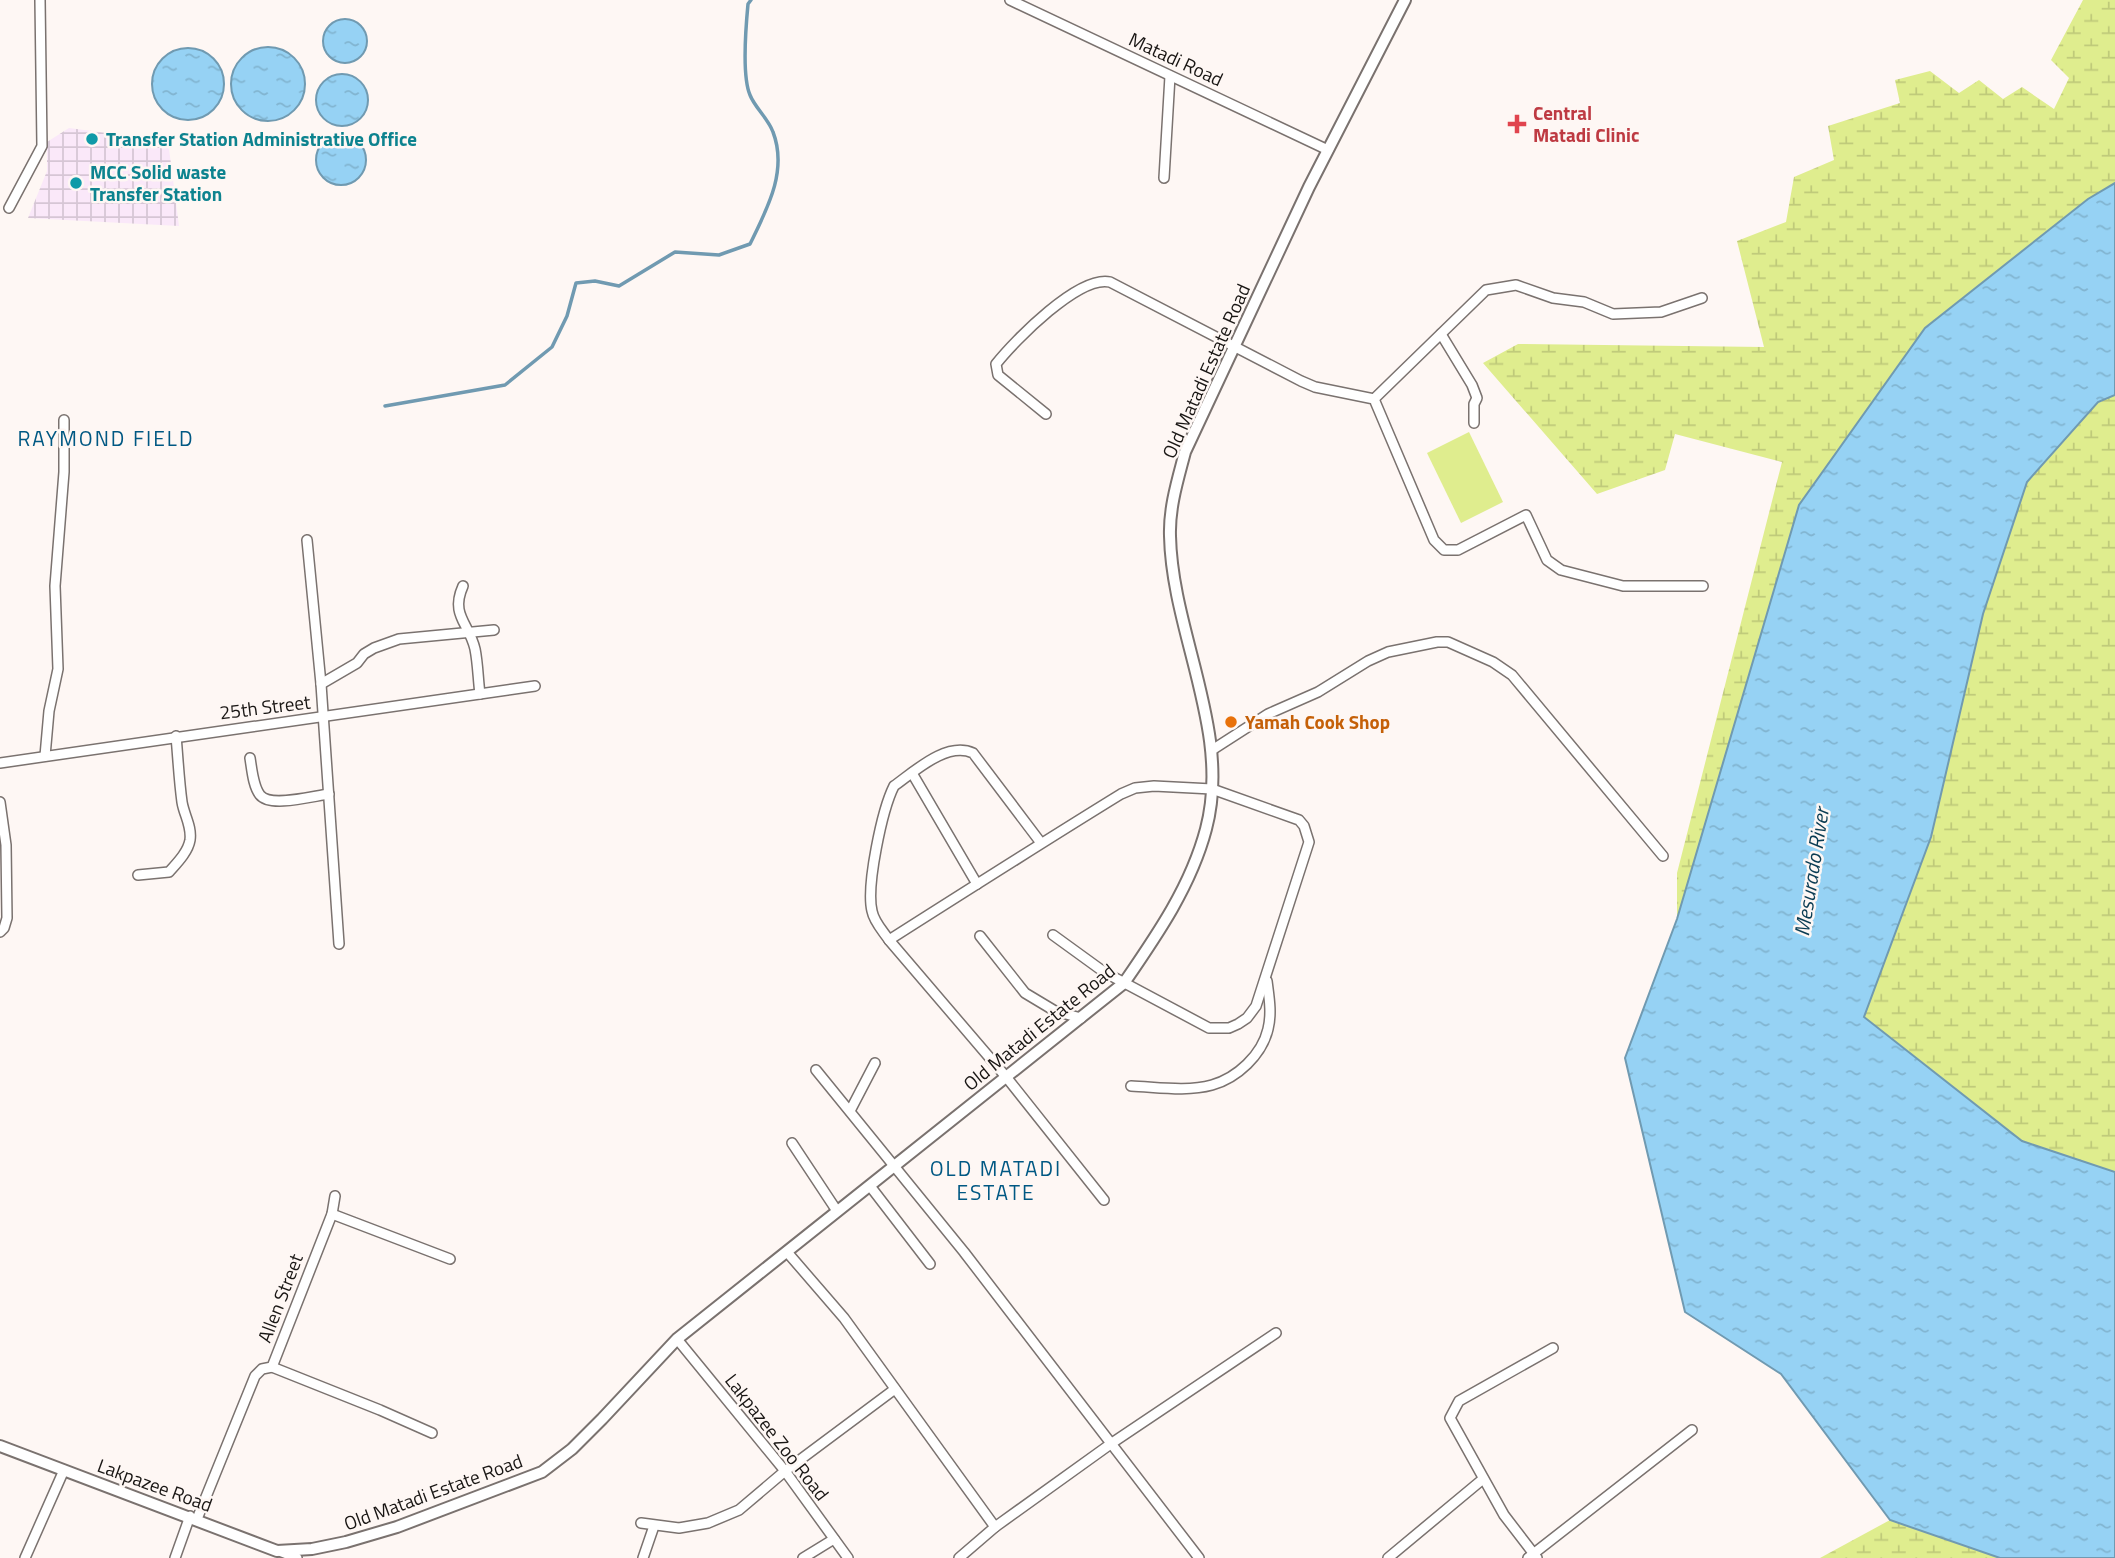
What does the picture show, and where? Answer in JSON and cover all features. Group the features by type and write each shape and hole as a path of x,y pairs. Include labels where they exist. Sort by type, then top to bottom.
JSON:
{"street":[{"path":"9,208 42,146 40,0"},
{"name":"Matadi Road","path":"1010,0 1328,150"},
{"name":"Old Matadi Estate Road","path":"278,1550 312,1549 346,1542 410,1522 542,1472 572,1449 677,1339 1124,983 1157,935 1184,888 1206,829 1212,789 1212,750 1173,572 1170,534 1175,493 1185,452 1328,150 1405,0"},
{"path":"1164,178 1170,76"},
{"path":"1046,414 998,375 996,364 1061,301 1101,280 1110,282 1315,387 1374,400"},
{"path":"1374,400 1486,290 1506,285 1526,288 1553,298 1584,302 1612,314 1661,312 1702,298"},
{"path":"1441,334 1477,398 1474,423"},
{"path":"1374,400 1434,540 1444,550 1458,551 1526,515 1547,560 1561,570 1623,586 1703,586"},
{"path":"45,756 49,711 58,669 55,586 64,472 64,420"},
{"path":"307,540 321,684 339,944"},
{"path":"463,586 457,599 459,613 475,646 480,694"},
{"path":"321,684 357,663 364,654 374,648 399,639 494,630"},
{"path":"1212,750 1261,718 1318,692 1368,661 1388,652 1448,642 1493,662 1512,675 1663,856"},
{"name":"25th Street","path":"0,763 535,686"},
{"path":"138,875 169,872 182,858 190,841 189,821 180,790 176,736"},
{"path":"1041,844 973,753 956,749 894,786 877,841 872,910 875,920 889,940 1007,1078 1104,1200"},
{"path":"250,758 261,797 271,802 329,794"},
{"path":"912,773 977,884"},
{"path":"889,940 1121,794 1135,788 1212,789 1292,816 1299,820 1308,834 1309,842 1256,1006 1247,1018 1229,1027 1209,1028 1104,972 1053,935"},
{"path":"0,802 6,845 7,918 5,928 0,932"},
{"path":"980,936 1025,993 1055,1011 1081,1018"},
{"path":"1131,1086 1198,1087 1219,1082 1239,1072 1263,1042 1268,1029 1270,1006 1266,978"},
{"path":"850,1111 875,1063"},
{"path":"816,1070 894,1164 1199,1558"},
{"path":"792,1143 837,1211"},
{"path":"870,1186 930,1264"},
{"name":"Allen Street","path":"175,1558 255,1376 262,1369 272,1367 332,1214 335,1196"},
{"path":"332,1214 450,1259"},
{"path":"787,1252 844,1318 996,1527"},
{"path":"959,1558 996,1527 1112,1443 1276,1333"},
{"name":"Lakpazee Zoo Road","path":"677,1339 785,1471 848,1558"},
{"path":"1553,1348 1470,1394 1455,1406 1450,1418 1504,1515 1532,1557 1692,1430"},
{"path":"272,1367 432,1433"},
{"path":"641,1523 679,1528 723,1518 753,1499 785,1471 895,1389"},
{"name":"Lakpazee Road","path":"0,1446 298,1558"},
{"path":"25,1558 64,1470"},
{"path":"1388,1558 1483,1479"},
{"path":"643,1558 654,1526"},
{"path":"803,1558 834,1539"}],"shaded area":[{"path":"69,128 168,141 179,226 28,218 47,171 47,142"}],"green space":[{"path":"2083,0 2115,0 2115,183 2088,199 1925,328 1799,505 1677,919 1677,873 1782,462 1675,434 1665,470 1597,494 1483,363 1518,344 1764,347 1737,241 1786,222 1794,177 1834,160 1828,126 1900,103 1895,80 1930,71 1959,93 1979,80 2003,99 2022,87 2054,109 2069,78 2051,60"},
{"path":"2115,395 2115,1172 2022,1141 1864,1017 1931,837 1983,614 2027,482 2098,402"},
{"path":"1469,432 1503,502 1461,523 1427,453"},
{"path":"1890,1520 2000,1558 1820,1558"}],"water":[{"path":"345,19 354,20 361,25 366,32 366,50 361,57 354,62 345,63 336,62 329,57 324,50 323,41 324,32 329,25 336,20"},
{"path":"261,47 275,47 289,53 299,63 305,84 299,105 289,115 275,121 261,121 247,115 237,105 231,91 231,77 237,63 247,53"},
{"path":"188,48 208,54 218,64 224,84 218,104 208,114 188,120 168,114 158,104 152,84 158,64 168,54"},
{"path":"342,74 352,76 360,82 366,90 366,110 360,118 352,124 342,126 332,124 324,118 318,110 316,100 318,90 324,82 332,76"},
{"path":"341,135 358,143 366,160 358,177 341,185 324,177 316,160 324,143"},
{"name":"Mesurado River","path":"2115,183 2115,395 2098,402 2027,482 1983,614 1931,837 1864,1017 2022,1141 2115,1172 2115,1558 2000,1558 1890,1520 1781,1374 1685,1312 1625,1058 1677,919 1799,505 1925,328 2088,199"}],"waterway":[{"path":"385,406 505,385 552,347 567,316 576,283 595,281 619,286 675,252 719,255 750,244 774,190 778,161 773,132 752,100 748,86 745,63 748,4 751,0"}],"place":[{"name":"Central Matadi Clinic","path":"1517,124"},
{"name":"Transfer Station Administrative Office","path":"92,139"},
{"name":"MCC Solid waste Transfer Station","path":"76,183"},
{"name":"Yamah Cook Shop","path":"1231,722"}],"district":[{"name":"RAYMOND FIELD","path":"106,439"},
{"name":"OLD MATADI ESTATE","path":"996,1181"}]}
